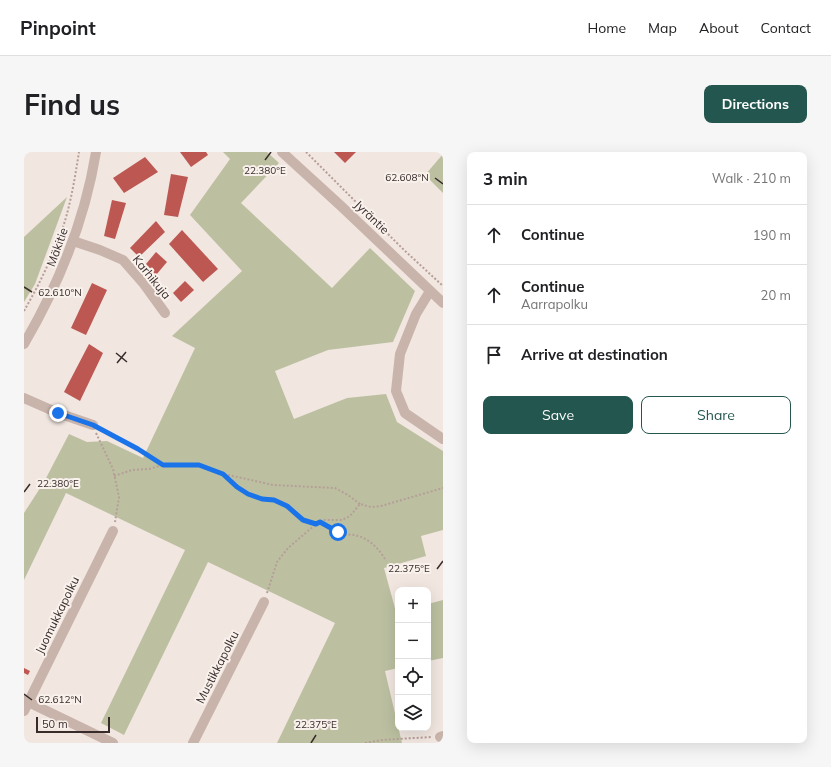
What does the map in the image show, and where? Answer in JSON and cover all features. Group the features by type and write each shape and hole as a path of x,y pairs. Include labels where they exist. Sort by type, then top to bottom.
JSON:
{"street":[{"name":"Mäkitie","path":"24,344 58,279 73,241 84,209 96,152"},
{"name":"Jyräntie","path":"282,152 443,303"},
{"name":"Karhikuja","path":"73,241 123,260 144,284 165,313"},
{"path":"430,291 416,314 400,354 396,391 406,412 443,439"},
{"path":"24,398 58,413 93,425"},
{"name":"Juomukkapolku","path":"25,704 113,531"},
{"name":"Mustikkapolku","path":"193,743 264,602"},
{"path":"25,704 113,743"}],"path":[{"path":"24,311 37,287 63,227 74,185 79,152"},
{"path":"306,152 404,250 443,286"},
{"path":"93,425 138,449 163,465"},
{"path":"93,425 113,470 119,497 113,531"},
{"path":"114,476 132,470 149,469 163,465 199,465 223,474 273,485 335,488 360,504 371,507 381,506 443,488"},
{"path":"223,474 237,487 248,494 262,499 274,500 287,506 303,520 316,524"},
{"path":"264,602 277,562 288,548 316,524 323,520 342,520 350,516 360,504"},
{"path":"320,522 338,532 360,536 367,540 380,552 386,561"},
{"path":"365,743 382,740 441,736"}],"green space":[{"path":"223,152 267,152 279,163 241,203 332,288 370,248 415,291 393,342 328,350 275,371 294,419 347,398 386,394 397,422 443,451 443,530 421,536 426,556 384,568 395,608 395,669 385,671 395,713 395,731 399,731 402,743 277,743 335,623 208,562 124,735 101,723 185,550 66,493 24,580 24,513 44,482 69,434 87,442 107,441 143,458 195,348 172,336 242,271 190,215 230,159"},
{"path":"443,154 443,193 425,175"},
{"path":"67,197 35,284 24,302 24,237"},
{"path":"443,600 443,658 431,660 431,623 431,603"}],"building":[{"path":"180,152 206,152 208,155 191,167"},
{"path":"334,152 356,152 345,163"},
{"path":"145,157 158,172 124,193 113,178"},
{"path":"171,174 188,177 178,217 164,215"},
{"path":"112,200 126,203 115,239 104,236"},
{"path":"156,221 165,232 139,257 130,248"},
{"path":"182,230 218,269 203,282 169,244"},
{"path":"156,252 167,262 156,275 146,264"},
{"path":"185,281 194,290 181,302 173,293"},
{"path":"92,283 107,290 86,335 71,328"},
{"path":"89,344 103,353 80,401 64,392"},
{"path":"24,668 30,671 28,675 24,673"}],"route":[{"path":"58,413 93,425 138,449 163,465 199,465 223,474 237,487 248,494 262,499 274,500 287,506 303,520 316,524 320,522 338,532"}]}
